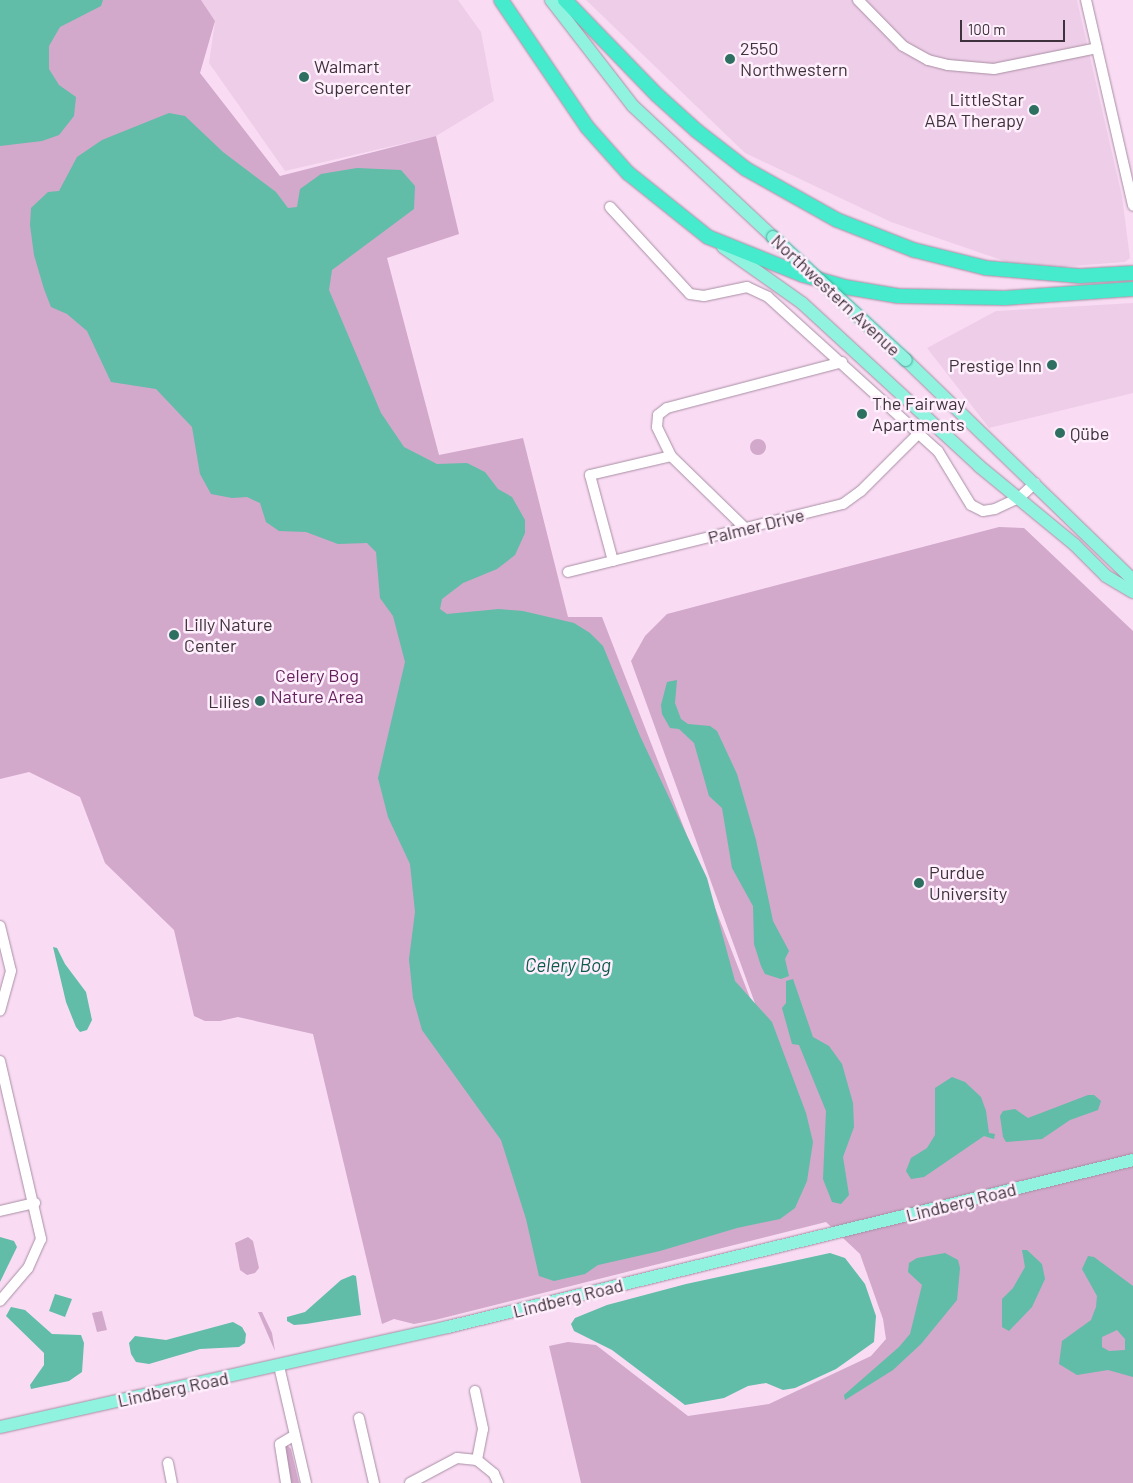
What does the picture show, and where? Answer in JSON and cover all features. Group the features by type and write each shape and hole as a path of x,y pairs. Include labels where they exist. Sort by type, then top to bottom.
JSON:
{"highway":[{"path":"502,0 587,127 628,173 708,237 803,275 845,287 898,296 1005,298 1133,289"},
{"path":"565,0 657,96 697,131 746,169 837,220 914,250 986,268 1080,276 1133,273"}],"main road":[{"name":"Northwestern Avenue","path":"551,0 632,106 906,360 1133,580"},
{"name":"Northwestern Avenue","path":"708,237 802,303 1106,576 1133,592"},
{"name":"Lindberg Road","path":"0,1427 279,1366 520,1310 1133,1160"}],"street":[{"path":"858,0 903,46 928,60 948,65 994,69 1097,48"},
{"path":"1086,0 1133,206"},
{"path":"610,207 690,294 704,296 738,287 759,291 842,362 942,456 971,505 988,511 1019,498 1035,483"},
{"path":"745,528 728,508 671,456 657,427 658,415 667,408 842,362"},
{"name":"Palmer Drive","path":"568,572 843,504 861,491 919,433"},
{"path":"613,561 590,475 671,456"},
{"path":"0,926 11,971 0,1011"},
{"path":"0,1061 35,1204 41,1239 39,1250 0,1301"},
{"path":"0,1211 35,1204"},
{"path":"279,1366 306,1483"},
{"path":"475,1390 483,1429 477,1460"},
{"path":"359,1418 374,1483"},
{"path":"286,1483 280,1444 295,1435"},
{"path":"410,1483 457,1458 477,1460 494,1474 498,1483"},
{"path":"168,1463 172,1483"}],"shaded area":[{"path":"201,0 458,0 481,32 494,101 436,136 285,171 209,63 215,21"},
{"path":"586,0 1077,0 1122,196 1130,258 1125,262 1060,267 1007,262 891,222 745,153"},
{"path":"1133,303 1133,393 989,428 927,348 996,311"}],"green space":[{"name":"Celery Bog Nature Area","path":"0,0 201,0 215,21 200,73 280,176 436,136 459,234 387,258 439,455 523,438 568,617 602,617 794,1111 631,661 645,636 667,614 999,527 1024,528 1133,631 1133,1483 581,1483 549,1346 568,1342 596,1345 688,1416 769,1404 871,1356 886,1339 883,1319 860,1254 826,1222 435,1320 414,1324 394,1319 382,1324 313,1034 238,1017 220,1021 205,1021 194,1016 174,930 105,863 80,797 29,772 0,779"},
{"path":"758,439 764,441 766,447 764,453 758,455 752,453 750,447 752,441"},
{"path":"248,1237 253,1241 259,1268 255,1273 247,1275 240,1270 235,1243"},
{"path":"102,1311 107,1330 97,1332 92,1313"},
{"path":"258,1312 262,1312 272,1333 275,1351"},
{"path":"287,1445 291,1449 299,1483 291,1483 284,1447"}],"water":[{"path":"0,0 103,0 101,6 60,27 49,46 49,69 59,85 76,97 74,116 59,135 42,141 0,146"},
{"name":"Celery Bog","path":"169,113 185,116 223,152 276,192 288,208 297,207 300,189 321,174 357,168 401,170 415,186 414,209 332,270 329,290 381,413 404,447 437,464 467,463 485,472 498,489 512,497 525,520 525,533 515,555 497,569 463,583 442,599 440,609 447,614 499,609 523,611 574,623 590,633 603,646 640,736 707,878 735,981 772,1022 806,1113 813,1142 807,1181 795,1208 780,1219 737,1228 660,1251 598,1265 585,1274 554,1281 539,1276 526,1219 501,1140 422,1030 413,998 409,959 415,912 410,864 388,817 378,778 405,662 393,616 380,598 376,552 367,543 338,544 306,532 279,531 266,522 260,503 247,497 232,498 211,494 200,474 192,427 156,389 111,382 87,331 67,314 51,307 44,289 34,255 30,225 31,208 48,192 59,191 77,157 102,140"},
{"path":"677,680 675,703 681,719 688,724 710,726 717,731 737,774 756,840 773,921 789,951 785,959 789,976 781,979 765,974 761,966 754,944 753,906 732,868 722,808 709,796 694,743 679,729 670,728 662,714 661,705 667,682"},
{"path":"53,947 57,948 65,964 86,992 92,1020 87,1030 80,1032 76,1027 66,1002"},
{"path":"793,979 813,1037 829,1046 842,1064 853,1103 854,1127 843,1157 849,1195 841,1204 832,1202 823,1179 826,1111 799,1045 792,1044 782,1008 786,1003 786,981"},
{"path":"952,1077 965,1082 981,1097 986,1111 989,1133 995,1134 994,1139 984,1136 924,1177 911,1179 906,1171 911,1158 927,1148 935,1135 935,1088"},
{"path":"1088,1095 1094,1095 1101,1101 1098,1110 1070,1120 1042,1139 1006,1142 1003,1137 1000,1116 1003,1111 1015,1109 1028,1118"},
{"path":"0,1237 14,1241 17,1247 0,1282"},
{"path":"1022,1250 1027,1250 1042,1264 1045,1279 1032,1307 1009,1331 1002,1327 1002,1299 1013,1288 1025,1267"},
{"path":"830,1253 845,1258 865,1284 876,1316 874,1342 836,1369 795,1388 783,1390 766,1383 748,1386 724,1398 685,1405 612,1350 574,1331 571,1324 575,1318 607,1305 686,1284"},
{"path":"945,1253 958,1260 960,1268 957,1300 921,1344 893,1370 845,1400 844,1395 899,1347 910,1334 922,1285 908,1272 909,1263 917,1258"},
{"path":"1088,1256 1094,1257 1133,1286 1133,1377 1108,1370 1077,1375 1059,1364 1062,1341 1091,1320 1096,1307 1097,1296 1082,1269","holes":["1117,1330 1125,1339 1125,1350 1109,1351 1102,1347 1102,1337"]},
{"path":"353,1275 356,1276 361,1315 294,1325 287,1321 287,1317 305,1312 341,1280"},
{"path":"55,1294 72,1299 65,1317 49,1311"},
{"path":"11,1307 25,1310 52,1334 81,1335 84,1343 82,1372 69,1381 31,1389 30,1385 44,1365 44,1353 6,1316"},
{"path":"233,1322 242,1327 246,1334 245,1343 239,1347 200,1349 149,1364 136,1362 131,1354 129,1343 135,1336 166,1340"}],"place":[{"name":"2550 Northwestern","path":"730,59"},
{"name":"Walmart Supercenter","path":"304,77"},
{"name":"LittleStar ABA Therapy","path":"1034,110"},
{"name":"Prestige Inn","path":"1052,365"},
{"name":"The Fairway Apartments","path":"862,414"},
{"name":"Qübe","path":"1060,433"},
{"name":"Lilly Nature Center","path":"174,635"},
{"name":"Lilies","path":"260,701"},
{"name":"Purdue University","path":"919,883"}]}
